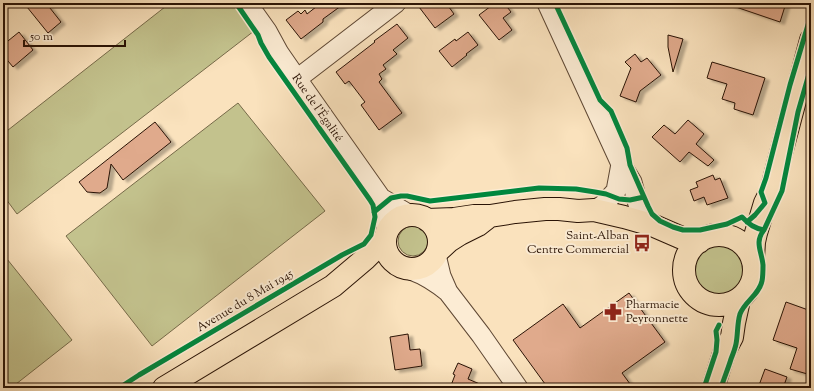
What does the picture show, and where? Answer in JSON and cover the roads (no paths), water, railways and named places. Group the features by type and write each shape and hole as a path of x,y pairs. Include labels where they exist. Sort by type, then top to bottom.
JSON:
{"main road":[{"path":"701,301 713,305 726,305 739,300 752,285 754,276 754,242 765,203 771,191 811,40"},
{"path":"724,236 755,215 765,203"},
{"path":"164,388 333,286 366,258 386,235 391,225 403,217 454,219 545,209 586,210 624,217 652,225 682,238 699,242"},
{"path":"586,210 598,219 624,226 663,243 673,252 684,267"},
{"path":"333,286 374,271 387,268 418,269 425,266 449,241 478,225 490,216"},
{"path":"419,218 432,224 436,231 439,245 437,254"},
{"path":"386,235 385,248 388,256 393,262 405,268"},
{"path":"725,350 719,325 713,313 693,295 688,287 684,277 686,258 691,249 699,242 707,237 716,235 734,238 742,243 753,258"},
{"path":"713,388 725,350 732,337 739,300"}],"street":[{"name":"Rue de l'Égalité","path":"247,3 267,31 296,79 381,198 419,218"},
{"path":"296,79 396,3"},
{"path":"547,3 621,164 632,182 639,208 652,225"},
{"path":"586,210 603,205 616,191 621,164"},
{"name":"Rue de l'Égalité","path":"381,198 381,206 385,217 386,235"},
{"path":"437,254 441,276 448,292 518,388"},
{"path":"405,268 424,275 448,292"}],"place":[{"name":"Saint-Alban Centre Commercial","path":"642,243"},
{"name":"Pharmacie Peyronnette","path":"613,312"}]}
